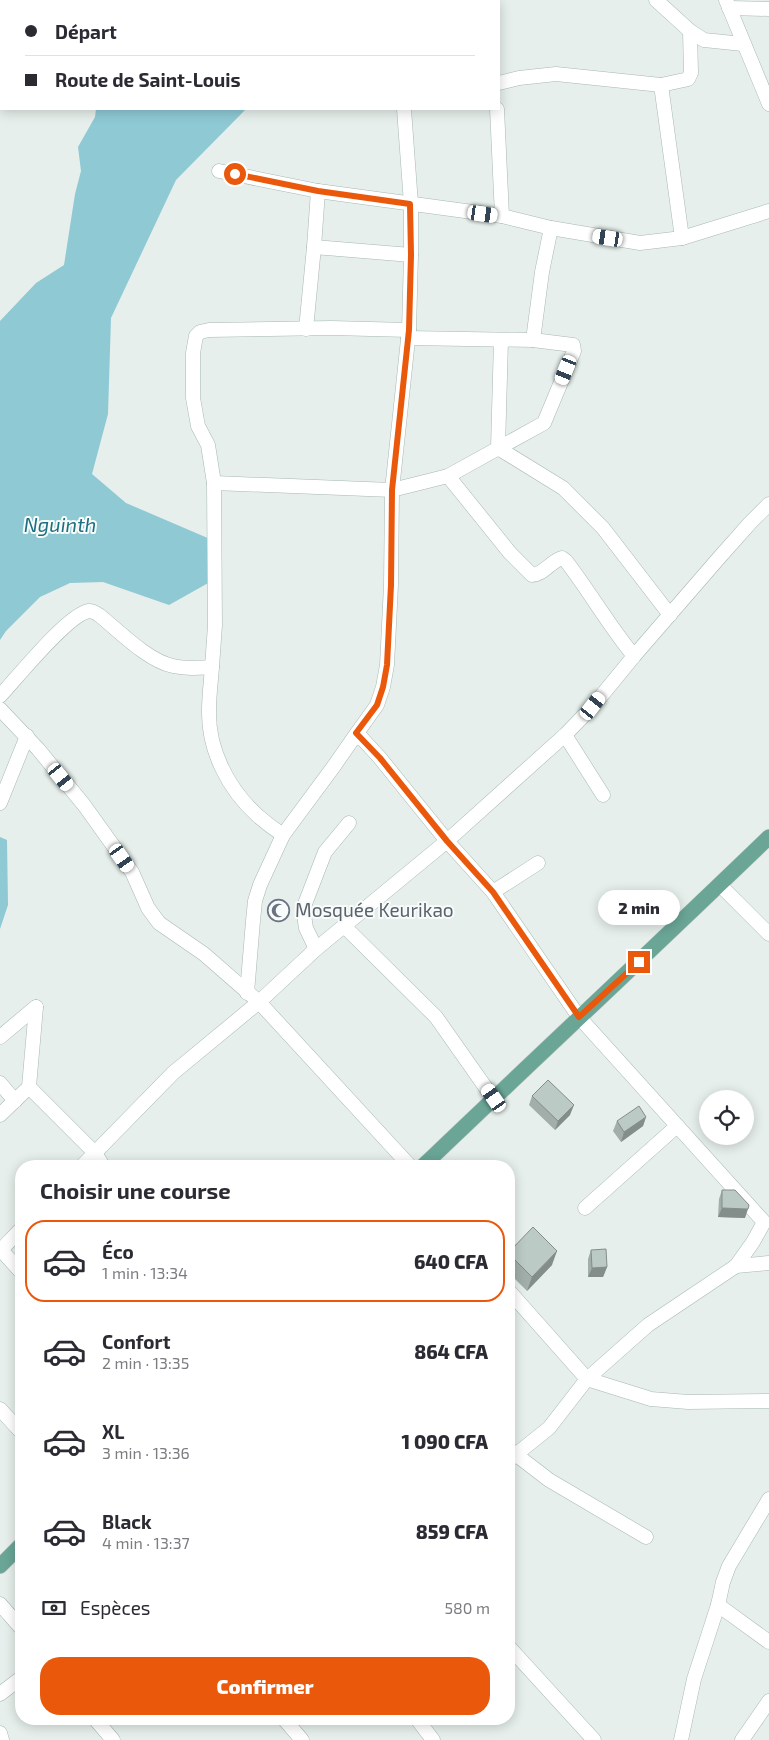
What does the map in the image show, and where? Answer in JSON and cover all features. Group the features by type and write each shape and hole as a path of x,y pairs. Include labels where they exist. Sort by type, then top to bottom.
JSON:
{"main road":[{"path":"429,1160 769,837"},
{"path":"0,1566 15,1551"}],"street":[{"path":"656,0 690,31 704,40 743,44"},
{"path":"769,9 728,4 769,104"},
{"path":"500,83 519,78 556,74 661,84 684,80 690,77 691,73 690,31"},
{"path":"661,84 682,238"},
{"path":"248,993 255,901 260,885 283,835 377,705 387,665 391,585 392,490 408,334 411,255 404,110"},
{"path":"497,110 502,216"},
{"path":"219,171 318,191 502,216 551,228 640,243 682,238 769,211"},
{"path":"306,329 318,191"},
{"path":"533,340 542,272 551,228"},
{"path":"314,247 411,255"},
{"path":"214,483 392,490 448,476 544,423 574,352 573,345 533,340 501,340 306,329 209,330 200,332 196,336 193,353 193,398 198,426 208,445 214,483 215,626 208,710 211,736 216,757 234,790 258,816 283,835"},
{"path":"498,448 501,340"},
{"path":"498,448 563,488 603,528 670,615"},
{"path":"448,476 510,553 532,575 537,574 557,559 562,558 566,561 587,589 614,632 634,656"},
{"path":"88,1160 173,1073 259,1002 316,949 447,841 565,735 593,706 634,656 750,523 769,504"},
{"path":"0,696 50,640 64,627 83,613 89,611 99,615 141,650 170,666 186,668 212,667"},
{"path":"0,709 26,736 84,804 132,872 148,908 159,924 204,954 259,1002 404,1160"},
{"path":"356,733 380,758 447,841 493,892 579,1017 677,1126 767,1221 736,1266 648,1325 587,1379 549,1428 515,1452"},
{"path":"565,735 603,795"},
{"path":"0,803 26,736"},
{"path":"316,949 306,928 302,909 325,852 349,824"},
{"path":"493,892 538,863"},
{"path":"720,885 769,934"},
{"path":"344,926 436,1017 494,1098"},
{"path":"0,1037 36,1006 29,1087 0,1115"},
{"path":"0,1083 15,1101"},
{"path":"29,1087 95,1153 99,1160"},
{"path":"585,1208 677,1126"},
{"path":"15,1236 1,1251 15,1266"},
{"path":"736,1266 769,1263"},
{"path":"515,1298 587,1379 651,1399 688,1402 769,1401"},
{"path":"0,1409 15,1425"},
{"path":"515,1458 549,1480 646,1537"},
{"path":"681,1740 694,1679 718,1605 722,1582 729,1566 764,1522 769,1499"},
{"path":"0,1604 15,1621"},
{"path":"718,1605 769,1642"},
{"path":"515,1654 594,1740"},
{"path":"0,1694 15,1683"},
{"path":"742,1740 769,1701"},
{"path":"100,1725 113,1740"},
{"path":"289,1725 302,1740"},
{"path":"421,1725 432,1740"},
{"path":"0,1733 2,1740"}],"water":[{"name":"Nguinth","path":"96,110 245,110 176,180 111,318 108,414 92,474 126,503 210,539 210,582 169,605 103,582 70,583 40,597 6,631 0,640 0,321 36,283 64,265 75,194 81,171 78,147 95,117"},
{"path":"0,837 7,840 8,905 0,929"}],"building":[{"path":"548,1080 574,1105 558,1121 532,1096"},
{"path":"639,1106 646,1117 624,1132 617,1121"},
{"path":"722,1190 735,1190 749,1205 748,1209 722,1208"},
{"path":"533,1227 557,1251 532,1277 515,1260 515,1246"},
{"path":"606,1249 607,1267 592,1268 591,1250"}],"place":[{"name":"Mosquée Keurikao","path":"279,910"}],"route":[{"path":"235,174 318,191 410,204 409,330 392,490 391,585 387,665 377,705 356,733 380,758 447,841 493,892 579,1017 639,962"}]}
